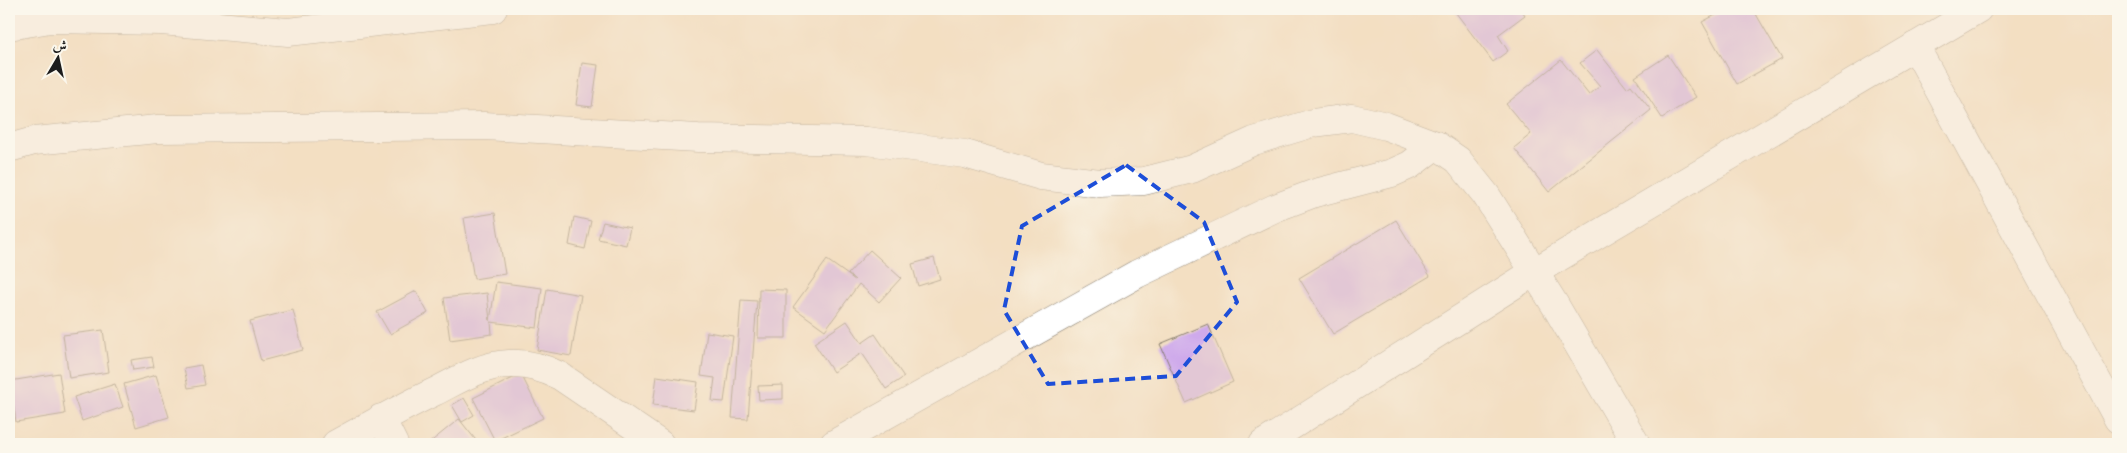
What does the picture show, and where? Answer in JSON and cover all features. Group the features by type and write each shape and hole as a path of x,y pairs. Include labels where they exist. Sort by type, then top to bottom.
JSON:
{"street":[{"path":"9,26 50,19 160,15 288,32 494,9"},
{"path":"1262,444 1534,272 1978,9"},
{"path":"1915,46 2118,419"},
{"path":"9,148 34,141 158,129 484,126 698,138 867,141 966,154 1041,176 1100,183 1144,181 1192,170 1254,141 1313,123 1352,118 1386,126 1436,145 1458,160 1486,195 1555,305 1636,444"},
{"path":"834,444 1137,274 1275,208 1315,193 1392,173 1410,164 1436,145"},
{"path":"336,444 381,418 475,371 492,366 510,364 544,368 560,376 660,444"},
{"path":"381,418 394,444"}],"highlighted area":[{"path":"1126,165 1204,222 1237,302 1176,376 1048,384 1004,310 1022,226"}],"building":[{"path":"1462,9 1521,9 1525,15 1498,35 1508,51 1493,62 1456,13"},
{"path":"1727,9 1753,9 1782,59 1737,84 1702,22"},
{"path":"1597,50 1627,88 1631,85 1651,110 1549,192 1514,148 1531,134 1506,104 1561,60 1589,95 1600,86 1580,63"},
{"path":"1668,55 1696,97 1662,118 1635,77"},
{"path":"582,63 598,65 592,107 576,105"},
{"path":"495,213 505,274 474,279 464,218"},
{"path":"574,217 591,221 585,249 569,245"},
{"path":"1396,220 1430,276 1333,334 1299,278"},
{"path":"603,222 630,228 626,245 598,239"},
{"path":"870,250 901,278 879,302 859,284 825,330 793,307 827,260 855,280 848,274"},
{"path":"934,258 940,279 918,286 912,264"},
{"path":"496,282 542,288 537,328 491,322 492,334 450,340 444,298 487,293 490,321"},
{"path":"547,289 581,295 571,356 537,350"},
{"path":"759,289 786,290 786,338 758,338"},
{"path":"416,291 428,313 390,334 377,312"},
{"path":"741,300 757,301 748,419 732,418"},
{"path":"293,310 303,350 261,361 250,321"},
{"path":"847,321 862,343 875,334 904,377 886,389 862,353 833,372 814,343"},
{"path":"1208,324 1233,382 1186,403 1160,344"},
{"path":"103,330 109,372 69,378 63,335"},
{"path":"707,332 733,336 724,402 712,401 715,378 701,376"},
{"path":"152,357 154,367 133,370 131,360"},
{"path":"201,365 205,385 188,388 184,368"},
{"path":"59,373 65,414 16,422 10,381"},
{"path":"521,374 543,418 495,441 473,398"},
{"path":"156,375 169,417 136,427 124,384"},
{"path":"657,376 698,382 694,410 653,405"},
{"path":"115,384 123,407 82,421 74,397"},
{"path":"783,385 783,399 759,400 758,386"},
{"path":"464,398 474,415 462,422 452,405"},
{"path":"459,419 479,444 428,444"}]}
